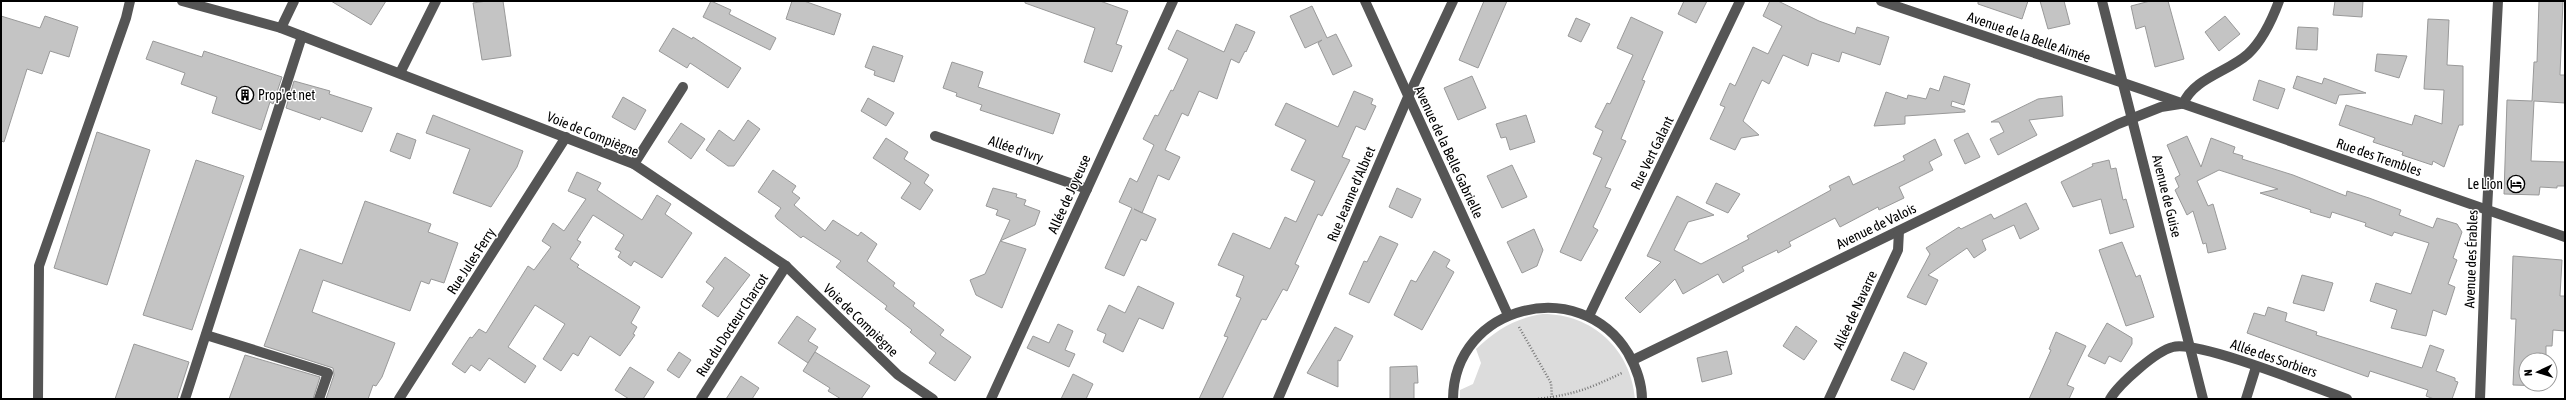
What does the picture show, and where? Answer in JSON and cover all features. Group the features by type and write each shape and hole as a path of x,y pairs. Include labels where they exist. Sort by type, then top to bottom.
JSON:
{"street":[{"path":"38,399 39,266 126,18 130,1"},
{"name":"Voie de Compiègne","path":"182,1 281,28 634,164 786,266 898,375 933,399"},
{"path":"281,28 294,1"},
{"path":"400,73 436,1"},
{"name":"Allée de Joyeuse","path":"991,399 1173,1"},
{"name":"Avenue de la Belle Gabrielle","path":"1365,1 1408,97 1510,314"},
{"name":"Rue Jeanne d'Albret","path":"1278,399 1408,97 1453,1"},
{"name":"Rue Vert Galant","path":"1589,316 1740,1"},
{"name":"Avenue de la Belle Aimée","path":"1881,1 2123,83"},
{"name":"Avenue de Guise","path":"2102,1 2203,399"},
{"path":"2183,104 2187,94 2195,87 2233,66 2249,53 2264,33 2279,1"},
{"name":"Avenue des Érables","path":"2480,399 2487,210 2498,1"},
{"path":"185,399 302,36"},
{"name":"Rue des Trembles","path":"2123,83 2565,237"},
{"path":"634,164 683,88"},
{"name":"Rue des Trembles","path":"2132,118 2161,107 2183,104"},
{"name":"Avenue de Valois","path":"1634,363 1899,230 2132,118"},
{"name":"Allée d'Ivry","path":"935,136 1087,189"},
{"name":"Rue Jules Ferry","path":"398,399 566,137"},
{"name":"Allée de Navarre","path":"1829,399 1898,250 1899,230"},
{"name":"Rue du Docteur Charcot","path":"701,399 786,266"},
{"path":"1453,399 1456,377 1470,347 1494,323 1510,314 1536,308 1559,308 1589,316 1614,335 1634,363 1642,399"},
{"path":"206,335 328,374 319,399"},
{"name":"Allée des Sorbiers","path":"2110,399 2135,374 2162,351 2173,346 2208,350 2347,399"},
{"path":"2246,399 2256,367"}],"path":[{"path":"1510,314 1551,383 1553,398"},
{"path":"1538,399 1567,396 1594,387 1634,363"}],"shaded area":[{"path":"1543,314 1577,320 1593,328 1606,338 1617,350 1626,365 1632,381 1635,399 1460,399 1460,390 1473,384 1481,363 1476,349 1506,326 1524,318"}],"building":[{"path":"331,1 386,1 371,25"},
{"path":"503,1 511,56 482,60 473,3"},
{"path":"711,1 731,10 729,14 776,38 770,50 703,17"},
{"path":"792,1 804,1 841,14 834,35 786,19"},
{"path":"1025,1 1100,1 1128,11 1116,44 1122,46 1112,72 1084,62 1095,28 1025,3"},
{"path":"1484,1 1507,1 1478,68 1459,60"},
{"path":"1684,1 1707,1 1696,23 1678,14"},
{"path":"1770,1 1778,1 1819,21 1855,34 1857,27 1889,37 1880,65 1842,52 1839,62 1812,53 1808,66 1783,55 1769,84 1762,80 1743,121 1759,135 1741,138 1735,150 1710,139 1725,107 1720,105 1730,83 1735,86 1753,47 1768,54 1782,26 1763,16"},
{"path":"1978,1 2028,1 2022,19 1978,4"},
{"path":"2040,1 2064,1 2070,24 2048,29"},
{"path":"2150,1 2168,1 2184,59 2155,67 2145,26 2136,29 2131,6"},
{"path":"2335,1 2363,1 2362,17 2333,15"},
{"path":"2539,1 2563,1 2560,75 2565,75 2565,103 2534,101 2531,161 2565,162 2565,186 2557,186 2557,188 2540,187 2539,195 2504,194 2507,100 2532,101 2534,62 2537,62"},
{"path":"1312,6 1327,38 1336,34 1352,66 1333,75 1318,43 1322,40 1305,48 1290,16"},
{"path":"1,16 40,28 45,16 78,27 69,57 50,51 42,74 27,69 4,142 1,141"},
{"path":"2225,16 2240,34 2219,51 2205,32"},
{"path":"1631,17 1663,32 1642,80 1645,81 1621,139 1626,141 1605,187 1611,189 1593,227 1598,230 1581,261 1560,252 1602,158 1593,154 1603,131 1595,127 1607,103 1610,104 1633,55 1617,48"},
{"path":"1576,18 1590,24 1581,42 1568,36"},
{"path":"2428,19 2449,20 2447,65 2463,66 2463,125 2459,125 2444,167 2433,161 2432,165 2402,155 2403,152 2373,142 2375,138 2339,125 2346,105 2412,125 2415,115 2442,124 2444,90 2424,89"},
{"path":"1236,24 1255,32 1239,63 1231,59 1217,99 1199,91 1188,116 1182,113 1165,150 1180,157 1169,180 1158,175 1142,213 1156,219 1146,241 1141,239 1124,276 1105,268 1132,208 1119,202 1130,178 1137,182 1154,145 1143,139 1155,115 1158,116 1171,90 1173,91 1188,59 1168,49 1177,30 1224,52"},
{"path":"2298,27 2318,28 2317,50 2296,49"},
{"path":"673,28 692,39 693,37 741,68 728,88 690,63 687,68 659,51"},
{"path":"153,41 202,57 204,51 282,77 273,104 270,102 261,130 212,113 217,97 181,84 185,73 146,59"},
{"path":"873,46 903,56 894,82 874,75 875,71 865,67"},
{"path":"2377,54 2407,56 2399,78 2375,71"},
{"path":"952,62 983,72 978,87 1060,114 1053,134 980,110 982,105 956,96 957,93 943,88"},
{"path":"1472,76 1486,108 1458,120 1444,88"},
{"path":"1944,76 1970,84 1964,105 1952,101 1951,106 1965,110 1965,112 1905,116 1905,124 1874,126 1886,92 1907,99 1908,95 1926,99 1930,88 1939,91"},
{"path":"2297,76 2322,84 2324,78 2366,93 2339,95 2336,104 2293,88"},
{"path":"2259,80 2285,89 2278,109 2253,100"},
{"path":"294,81 330,91 329,94 372,108 362,132 321,117 320,120 286,108"},
{"path":"1354,91 1373,99 1371,104 1376,106 1365,130 1356,126 1342,157 1350,160 1322,216 1318,214 1295,264 1299,266 1287,291 1283,289 1266,320 1262,319 1222,399 1199,399 1228,337 1224,336 1241,298 1236,296 1244,276 1218,265 1233,233 1270,249 1285,217 1296,222 1315,181 1291,170 1306,140 1275,125 1286,103 1338,127"},
{"path":"2062,96 2063,116 2029,120 2037,135 1998,155 1990,139 2004,132 1999,122 1991,122 2038,99"},
{"path":"623,97 646,110 635,130 612,117"},
{"path":"868,98 894,113 886,126 861,111"},
{"path":"433,115 523,151 517,167 491,207 453,193 470,149 426,133"},
{"path":"1526,115 1535,142 1510,150 1506,137 1501,138 1496,124"},
{"path":"748,120 760,129 734,166 728,166 706,150 719,130 734,141"},
{"path":"681,123 705,139 691,159 668,142"},
{"path":"97,132 150,150 107,285 54,268"},
{"path":"397,133 416,140 410,159 390,151"},
{"path":"1968,133 1980,157 1965,164 1954,140"},
{"path":"2187,136 2201,167 2211,138 2235,147 2233,153 2243,156 2242,159 2293,175 2346,196 2347,191 2369,198 2401,210 2399,215 2433,228 2437,218 2457,224 2462,232 2453,258 2457,260 2448,284 2455,287 2446,315 2433,310 2426,336 2391,328 2397,310 2370,301 2376,283 2411,294 2429,243 2394,232 2392,236 2365,226 2366,223 2332,212 2330,218 2310,212 2311,210 2260,193 2278,189 2219,170 2197,181 2208,206 2213,204 2226,249 2208,253 2206,243 2203,244 2193,211 2187,215 2175,190 2179,187 2175,178 2180,175 2167,145"},
{"path":"886,138 908,152 904,159 929,175 924,183 933,190 920,210 901,198 911,183 873,158"},
{"path":"1935,139 1942,155 1929,162 1933,170 1899,187 1904,198 1879,210 1878,207 1840,227 1835,218 1789,242 1791,246 1778,253 1777,250 1742,267 1744,271 1723,283 1718,274 1683,294 1675,279 1640,313 1625,298 1661,262 1647,256 1677,196 1714,215 1688,222 1674,250 1701,264 1749,239 1747,236 1831,190 1829,186 1849,176 1853,185 1905,160 1903,156"},
{"path":"196,160 244,176 192,330 143,315"},
{"path":"2109,160 2111,169 2116,168 2123,200 2126,199 2134,227 2110,234 2101,199 2073,207 2061,182 2093,166 2092,164"},
{"path":"1512,165 1527,197 1502,208 1487,176"},
{"path":"773,170 796,186 792,192 800,198 794,205 825,231 833,220 858,236 861,232 877,244 867,261 895,283 893,286 915,303 913,306 944,330 940,335 971,357 955,381 929,363 936,353 910,332 912,330 885,309 887,306 836,267 841,261 803,236 801,238 777,219 775,216 781,208 758,192"},
{"path":"577,172 601,183 597,190 642,220 657,195 671,204 665,214 692,233 662,278 634,261 631,266 618,257 621,252 615,249 624,235 593,215 577,240 581,242 570,259 579,265 577,267 640,307 631,323 637,327 633,334 635,335 620,356 590,336 578,356 573,353 561,371 543,359 565,324 535,305 508,347 536,366 525,383 489,358 480,371 471,365 465,373 452,364 470,337 472,338 479,329 486,333 528,266 534,270 551,247 542,241 553,223 564,231 586,199 568,191"},
{"path":"1716,183 1740,194 1728,213 1706,203"},
{"path":"993,188 1017,194 1016,197 1026,200 1024,205 1040,211 1035,225 1000,241 1010,220 996,215 998,210 986,206"},
{"path":"1397,188 1421,199 1412,218 1389,207"},
{"path":"365,201 431,224 428,232 458,243 444,283 431,279 429,284 421,281 410,311 323,280 312,312 395,343 382,377 376,386 373,385 368,399 326,399 334,375 333,368 264,346 300,249 342,264"},
{"path":"2026,203 2039,229 2020,239 2014,225 1982,240 1986,250 1974,258 1967,248 1928,275 1938,280 1926,305 1907,297 1930,254 1926,248 1959,227 1961,229 1991,214 1994,219"},
{"path":"1534,229 1543,250 1537,266 1522,273 1507,242"},
{"path":"1380,236 1398,244 1369,303 1349,294 1364,261 1367,262"},
{"path":"1000,241 1026,249 1002,308 976,295 970,280 985,274"},
{"path":"2122,242 2136,277 2140,275 2154,317 2126,326 2099,250"},
{"path":"1434,251 1450,260 1446,267 1454,272 1422,330 1394,315 1411,280 1416,282"},
{"path":"2513,256 2562,260 2560,296 2565,296 2565,331 2553,330 2552,346 2546,346 2546,352 2518,352 2518,385 2513,385 2516,319 2511,319"},
{"path":"725,257 750,275 718,317 702,306 714,288 706,282"},
{"path":"2302,275 2333,283 2324,311 2293,303"},
{"path":"1138,286 1174,303 1163,329 1139,318 1123,352 1103,342 1106,334 1097,330 1109,305 1125,313"},
{"path":"2268,307 2287,313 2285,321 2317,332 2316,335 2422,368 2430,345 2444,350 2436,371 2455,378 2455,381 2458,382 2452,399 2434,399 2426,396 2428,390 2370,371 2368,377 2247,333 2254,313 2265,316"},
{"path":"797,316 816,329 808,341 818,347 808,363 778,343"},
{"path":"2107,323 2132,338 2132,344 2121,362 2109,356 2105,364 2088,356"},
{"path":"1058,324 1073,331 1065,350 1075,354 1069,367 1027,348 1033,336 1049,343"},
{"path":"1796,326 1817,341 1804,360 1783,346"},
{"path":"1335,327 1353,336 1340,361 1338,360 1338,387 1307,373"},
{"path":"2056,332 2086,346 2067,385 2074,388 2069,399 2029,399 2051,350 2049,349"},
{"path":"134,344 189,362 177,399 115,399"},
{"path":"1727,351 1732,374 1702,382 1697,358"},
{"path":"679,352 691,360 679,378 667,370"},
{"path":"815,352 870,386 861,399 841,399 828,391 830,388 803,371"},
{"path":"1904,352 1927,363 1914,390 1891,380"},
{"path":"245,355 320,377 313,399 229,399"},
{"path":"1417,366 1418,383 1414,383 1414,399 1390,399 1390,367"},
{"path":"630,367 654,382 643,399 629,399 615,390"},
{"path":"1073,374 1093,384 1086,399 1061,399"},
{"path":"741,376 759,388 752,399 726,399"}],"place":[{"name":"Prop' et net","path":"245,95"},
{"name":"Le Lion","path":"2516,184"}]}
